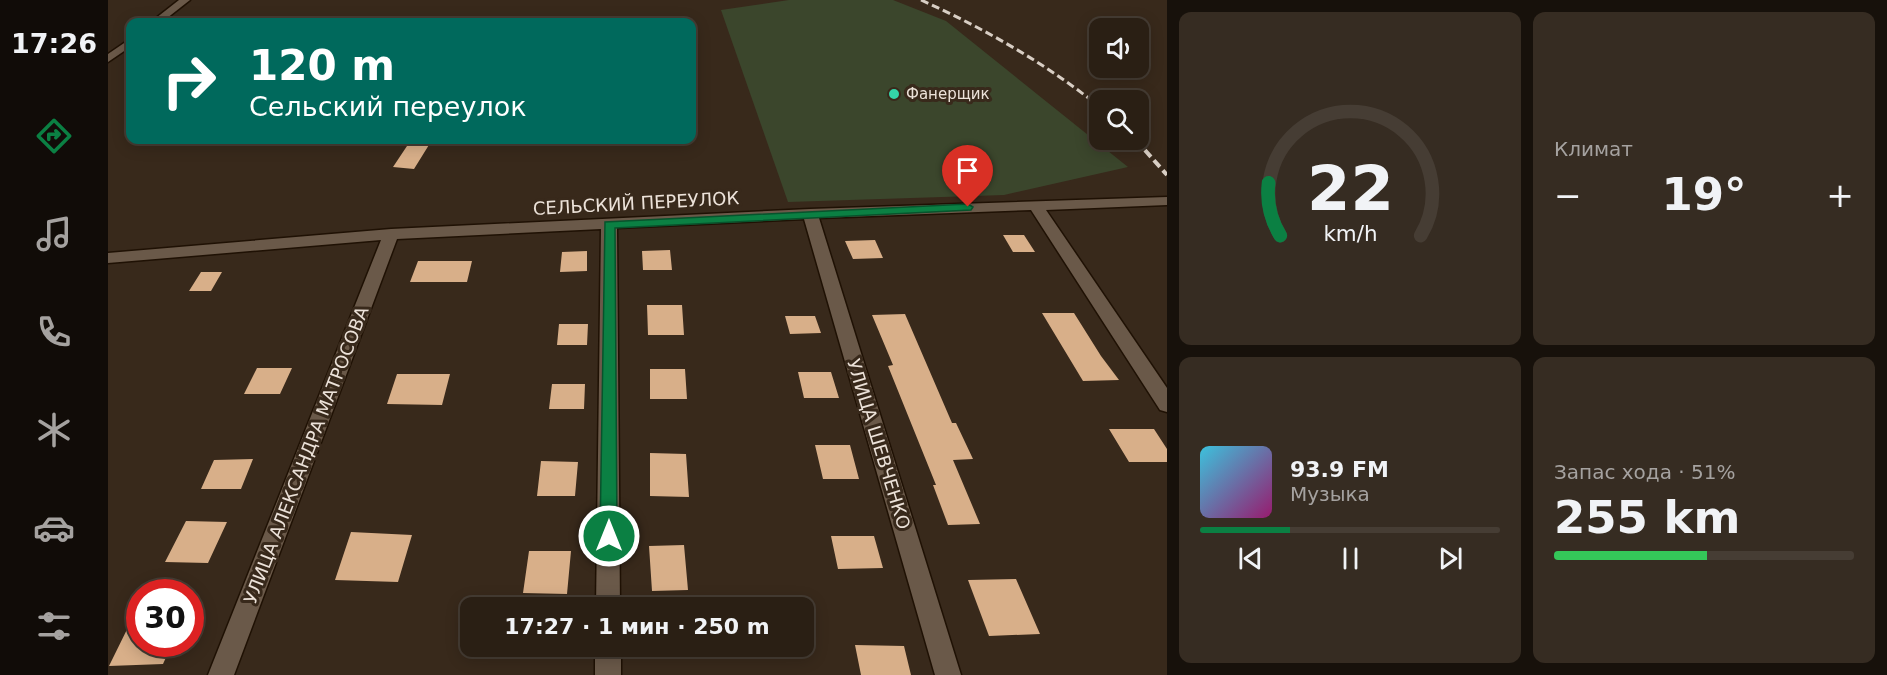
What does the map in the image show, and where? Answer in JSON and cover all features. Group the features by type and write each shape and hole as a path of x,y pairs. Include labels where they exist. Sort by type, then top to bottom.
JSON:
{"street":[{"path":"161,18 185,0"},
{"path":"108,59 126,45"},
{"name":"СЕЛЬСКИЙ ПЕРЕУЛОК","path":"108,258 391,234 810,214 1167,201"},
{"path":"1035,205 1167,404"},
{"name":"УЛИЦА ШЕВЧЕНКО","path":"810,214 948,675"},
{"path":"608,597 609,225"},
{"name":"УЛИЦА АЛЕКСАНДРА МАТРОСОВА","path":"221,675 391,234"},
{"path":"608,657 608,675"}],"green space":[{"name":"Фанерщик","path":"789,0 893,0 946,21 1089,136 1089,150 1107,150 1128,167 1004,195 788,202 721,10"}],"building":[{"path":"408,144 430,144 414,169 393,167"},
{"path":"1003,235 1024,235 1035,252 1013,252"},
{"path":"875,240 883,258 853,259 845,241"},
{"path":"670,250 672,270 643,270 642,251"},
{"path":"587,251 587,271 560,272 562,252"},
{"path":"418,261 472,261 467,282 410,282"},
{"path":"201,272 222,272 211,291 189,291"},
{"path":"647,305 682,305 684,335 648,335"},
{"path":"1042,313 1074,313 1119,380 1083,381"},
{"path":"905,314 952,423 956,423 973,459 953,460 980,524 948,525 933,485 936,485 888,366 893,365 872,315"},
{"path":"785,316 815,316 821,333 790,334"},
{"path":"559,324 588,324 587,345 557,345"},
{"path":"257,368 292,368 280,394 244,394"},
{"path":"650,369 685,369 687,399 650,399"},
{"path":"798,372 831,372 839,398 804,398"},
{"path":"397,374 450,374 442,405 387,404"},
{"path":"552,384 585,384 584,409 549,409"},
{"path":"1109,429 1154,429 1167,449 1167,462 1129,462"},
{"path":"815,445 850,445 859,479 823,479"},
{"path":"650,453 686,454 689,497 650,496"},
{"path":"253,459 241,489 201,489 214,460"},
{"path":"541,461 578,462 575,496 537,496"},
{"path":"186,521 227,522 208,563 165,562"},
{"path":"351,532 412,535 398,582 335,580"},
{"path":"831,536 874,536 883,568 838,569"},
{"path":"684,545 688,590 652,591 649,546"},
{"path":"529,551 571,551 567,594 523,593"},
{"path":"1016,579 1040,634 989,636 968,580"},
{"path":"126,631 126,657 166,657 163,664 109,666"},
{"path":"855,645 904,646 911,675 861,675"}],"railway":[{"path":"921,0 1014,48 1089,99"},
{"path":"1145,150 1167,175"}],"place":[{"name":"Фанерщик","path":"894,94"}],"route":[{"path":"609,536 609,225 968,207"}]}
